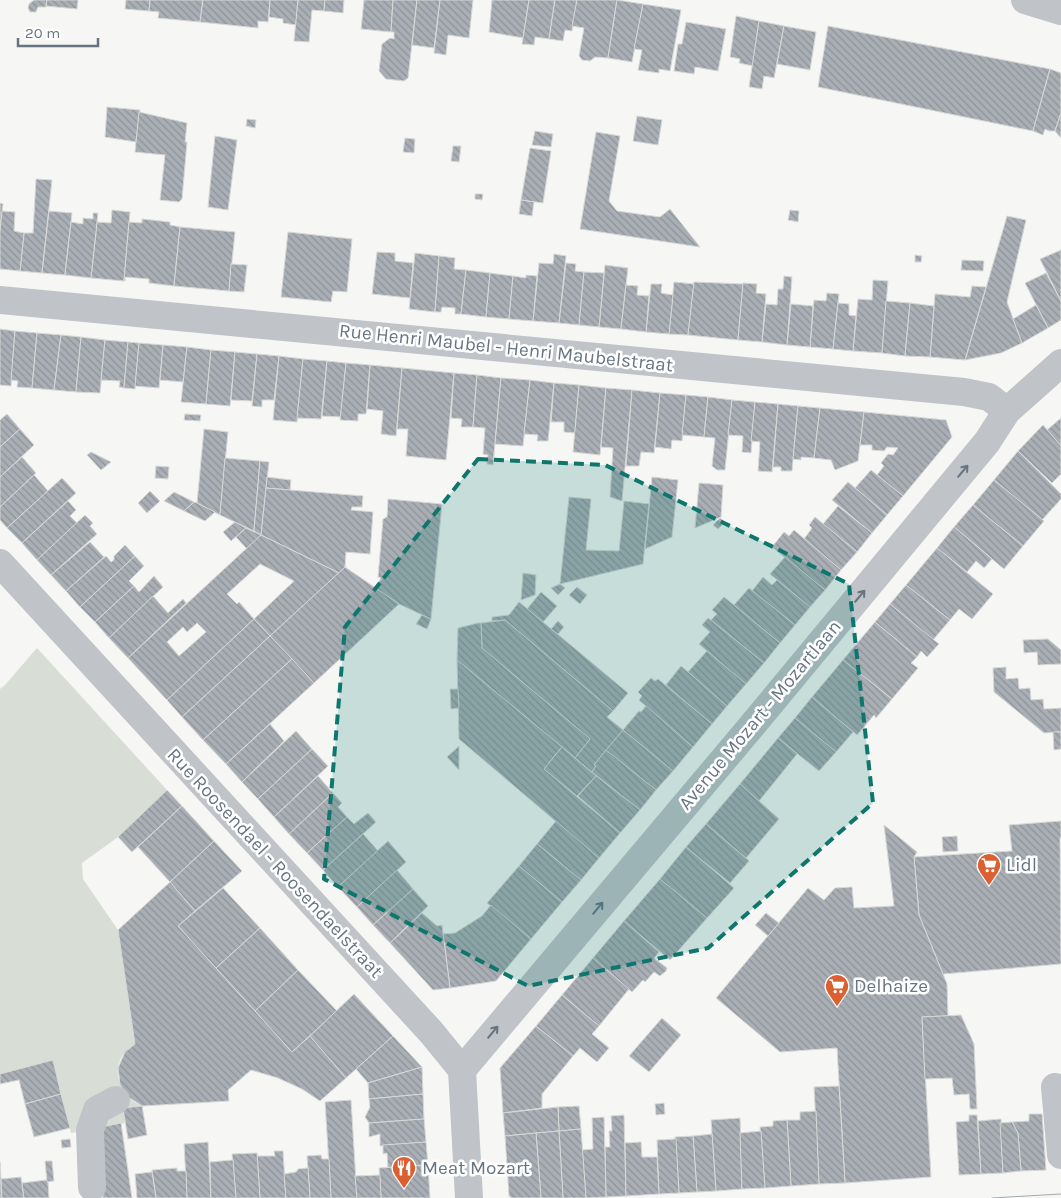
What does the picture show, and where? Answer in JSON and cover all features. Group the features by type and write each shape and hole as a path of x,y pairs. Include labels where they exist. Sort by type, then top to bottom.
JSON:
{"street":[{"path":"1025,0 1061,11"},
{"name":"Rue Henri Maubel - Henri Maubelstraat","path":"0,300 964,392 989,397 1007,410"},
{"name":"Avenue Mozart - Mozartlaan","path":"462,1070 981,450 1007,410 1061,363"},
{"name":"Rue Roosendael - Roosendaelstraat","path":"0,563 431,1032 462,1070"},
{"path":"462,1070 469,1198"},
{"path":"1055,1087 1061,1155"},
{"path":"92,1186 90,1130 97,1110 116,1100"}],"highlighted area":[{"path":"478,459 605,465 849,584 873,803 708,948 528,986 324,879 345,627"}],"shaded area":[{"path":"37,648 167,790 118,837 82,863 83,879 118,930 135,1044 120,1059 118,1075 120,1083 129,1097 142,1106 123,1108 125,1123 71,1133 53,1060 0,1074 0,689"}],"building":[{"path":"34,0 47,0 46,7 38,7 36,12 30,12 29,4"},
{"path":"47,0 78,0 77,9 46,6"},
{"path":"126,0 150,0 149,11 125,9"},
{"path":"150,0 203,0 200,22 158,18 159,12 149,11"},
{"path":"203,0 270,0 268,22 258,21 258,28 200,22"},
{"path":"270,0 298,0 296,25 283,23 283,19 269,17"},
{"path":"298,0 325,0 324,11 312,10 309,42 294,41"},
{"path":"325,0 344,0 343,13 324,11"},
{"path":"364,0 393,0 391,32 361,29"},
{"path":"393,0 417,0 408,78 404,81 386,79 379,71 382,44 390,38 394,39 394,32 391,32"},
{"path":"417,0 440,0 434,48 412,45"},
{"path":"440,0 473,0 469,38 448,35 446,55 434,53"},
{"path":"492,0 529,0 523,38 489,32"},
{"path":"529,0 555,0 549,39 535,37 534,45 522,44"},
{"path":"555,0 577,0 572,31 565,30 563,41 549,39"},
{"path":"577,0 617,0 608,58 595,57 590,61 582,60 579,56 584,28 572,26"},
{"path":"617,0 643,4 632,62 608,58"},
{"path":"643,4 681,10 670,71 659,69 659,73 638,70 642,50 634,49"},
{"path":"736,16 759,21 753,66 739,63 740,59 730,57"},
{"path":"759,21 784,26 774,78 764,76 762,89 749,87"},
{"path":"686,22 726,29 718,71 695,67 694,74 674,71 678,44 682,44"},
{"path":"784,26 816,32 810,70 777,64"},
{"path":"828,26 1050,69 1033,131 818,87"},
{"path":"1050,69 1061,73 1061,113 1055,131 1045,129 1043,135 1033,131"},
{"path":"107,107 140,110 136,142 105,137"},
{"path":"139,112 187,123 182,199 179,202 160,200 165,155 135,152"},
{"path":"1061,113 1061,137 1060,137 1055,131"},
{"path":"637,116 662,120 658,145 633,141"},
{"path":"247,119 256,120 255,128 246,126"},
{"path":"535,131 553,134 551,147 532,145"},
{"path":"596,132 620,136 609,201 617,211 660,217 670,209 700,247 580,229"},
{"path":"215,136 237,140 228,210 208,207"},
{"path":"405,138 415,139 414,153 403,152"},
{"path":"453,146 461,146 459,162 451,161"},
{"path":"530,148 551,151 543,203 521,200"},
{"path":"36,179 52,180 42,273 20,271 24,233 33,233"},
{"path":"475,194 483,194 482,200 475,199"},
{"path":"521,200 534,202 532,216 519,214"},
{"path":"0,203 3,204 0,231"},
{"path":"112,210 130,212 124,281 91,278 97,222 111,223"},
{"path":"790,210 799,211 798,222 788,220"},
{"path":"2,211 15,212 14,231 24,233 20,271 0,269"},
{"path":"49,211 72,213 65,275 42,273"},
{"path":"93,213 98,213 91,278 65,275 71,222 83,224 83,218 93,219"},
{"path":"1007,216 1026,220 1007,302 1022,343 1001,353 965,360"},
{"path":"142,219 170,222 170,225 180,227 174,286 149,283 149,279 125,277 124,281 129,222 142,223"},
{"path":"180,227 235,232 229,291 174,286"},
{"path":"288,232 352,239 347,292 333,291 331,302 281,297"},
{"path":"1061,250 1061,301 1040,259"},
{"path":"377,252 395,253 395,261 413,263 410,298 372,294"},
{"path":"415,253 439,256 435,312 409,309"},
{"path":"554,254 566,256 559,323 533,321 539,263 553,264"},
{"path":"915,255 922,256 921,262 915,262"},
{"path":"439,256 455,258 454,269 466,270 461,314 455,314 455,308 442,307 441,312 435,312"},
{"path":"962,260 984,261 983,271 961,270"},
{"path":"566,263 576,264 575,271 584,272 579,325 559,323"},
{"path":"231,264 247,265 244,292 229,291"},
{"path":"605,265 628,268 621,329 599,327"},
{"path":"466,270 490,273 486,317 461,314"},
{"path":"584,272 604,273 599,327 579,325"},
{"path":"490,273 513,276 509,319 486,317"},
{"path":"1046,273 1061,301 1061,320 1048,328 1025,283"},
{"path":"526,275 537,276 533,321 509,319 513,276 526,278"},
{"path":"784,276 792,277 787,345 762,342 766,304 777,305 778,289 783,289"},
{"path":"873,280 888,281 882,353 853,351 858,299 872,300"},
{"path":"674,282 694,284 688,335 669,334"},
{"path":"694,282 743,284 738,340 688,335"},
{"path":"743,283 757,284 756,293 766,294 762,342 738,340"},
{"path":"651,284 662,284 661,293 673,295 669,334 646,332"},
{"path":"626,285 638,286 637,295 649,296 646,332 621,329"},
{"path":"972,286 986,287 965,360 930,357 935,294 970,297"},
{"path":"827,293 839,294 833,349 810,347 814,300 826,301"},
{"path":"886,301 910,303 905,356 882,353"},
{"path":"838,303 849,304 849,315 856,316 853,351 833,349"},
{"path":"910,303 934,306 930,357 905,356"},
{"path":"791,304 813,306 810,347 787,345"},
{"path":"1036,305 1048,328 1022,343 1013,319"},
{"path":"0,329 15,331 11,386 0,385"},
{"path":"15,331 37,333 32,388 17,387 18,381 11,380"},
{"path":"37,333 61,335 54,390 32,388"},
{"path":"61,335 81,337 76,392 54,390"},
{"path":"81,337 105,340 100,393 76,392"},
{"path":"105,340 128,342 124,388 119,387 120,381 101,380"},
{"path":"128,342 139,343 135,389 124,388"},
{"path":"139,343 163,345 159,388 135,386"},
{"path":"163,345 187,347 183,382 160,380"},
{"path":"187,347 211,350 206,404 181,402"},
{"path":"211,350 235,352 230,406 206,404"},
{"path":"235,352 257,354 252,401 231,400"},
{"path":"257,354 279,356 274,400 262,400 262,407 252,406"},
{"path":"279,356 303,359 297,422 273,420"},
{"path":"303,359 327,361 321,419 297,418"},
{"path":"327,361 346,363 341,417 322,416"},
{"path":"346,363 370,365 366,414 358,414 358,421 340,420"},
{"path":"370,365 402,368 396,436 381,434 383,411 367,409"},
{"path":"402,368 454,373 446,460 406,456 408,429 397,429"},
{"path":"454,373 477,375 473,427 461,427 462,419 451,418"},
{"path":"477,375 501,378 493,465 487,464 488,455 483,454 485,428 473,427"},
{"path":"501,378 530,380 523,446 495,444"},
{"path":"530,380 554,383 548,441 537,441 538,435 524,434"},
{"path":"554,383 579,385 575,433 564,432 564,422 551,422"},
{"path":"579,385 606,388 600,455 573,452"},
{"path":"606,388 632,390 622,501 610,497 613,448 601,447"},
{"path":"632,390 660,393 654,453 641,452 639,466 626,466"},
{"path":"660,393 686,395 682,441 672,440 671,449 655,447"},
{"path":"686,395 708,397 704,437 682,435"},
{"path":"708,397 732,400 725,470 717,470 712,466 715,438 704,437"},
{"path":"732,400 755,402 751,453 742,452 743,436 728,435"},
{"path":"755,402 778,404 772,472 758,471 760,442 751,441"},
{"path":"778,404 798,406 792,471 781,471 781,467 773,467"},
{"path":"798,406 820,408 814,458 801,457 801,460 793,459"},
{"path":"820,408 864,412 858,461 835,470 831,460 814,458"},
{"path":"864,412 946,420 952,437 903,496 877,475 884,466 881,463 888,454 893,455 898,448 887,447 884,451 872,450 872,445 860,445"},
{"path":"7,414 20,429 0,447 0,420"},
{"path":"185,414 201,415 200,421 184,420"},
{"path":"1061,418 1061,446 1047,430"},
{"path":"1043,425 1061,446 1061,474 1052,483 1018,451"},
{"path":"20,429 34,445 0,477 0,447"},
{"path":"204,429 228,432 220,515 197,503"},
{"path":"1018,451 1061,494 1061,499 1042,520 994,480"},
{"path":"91,452 111,462 101,470 87,455"},
{"path":"22,457 36,473 0,507 0,477"},
{"path":"225,458 260,461 254,531 220,515"},
{"path":"260,461 269,462 261,535 254,531"},
{"path":"156,466 169,467 168,479 155,478"},
{"path":"871,470 903,496 887,515 855,488"},
{"path":"34,475 48,491 7,528 0,520 0,507"},
{"path":"267,477 291,480 290,490 266,488"},
{"path":"652,477 678,480 672,537 645,549"},
{"path":"62,478 76,493 22,543 7,528"},
{"path":"994,480 1044,521 1023,546 973,505"},
{"path":"848,482 887,515 872,533 832,500"},
{"path":"699,483 723,485 721,517 695,528"},
{"path":"266,488 363,496 362,507 352,507 351,510 373,512 370,554 346,552 345,567 339,573 261,535"},
{"path":"150,491 160,501 147,513 138,503"},
{"path":"174,492 194,502 184,511 164,501"},
{"path":"569,497 591,499 586,550 619,551 624,501 649,504 643,564 560,584"},
{"path":"388,499 442,504 431,619 399,604 375,588 381,578 378,577 383,519 387,517"},
{"path":"68,501 76,510 70,516 77,523 37,560 22,543"},
{"path":"194,502 215,512 205,521 184,511"},
{"path":"973,505 1023,546 1004,569 954,527"},
{"path":"838,506 872,533 857,552 823,524"},
{"path":"85,515 93,523 90,526 97,534 51,575 37,560"},
{"path":"815,517 857,552 841,570 804,539 812,528 809,525"},
{"path":"720,518 725,522 718,529 713,525"},
{"path":"235,522 246,528 231,541 223,532"},
{"path":"954,527 992,559 984,568 976,561 967,572 937,548"},
{"path":"246,528 261,535 247,549 236,537"},
{"path":"794,530 841,570 825,590 772,547 784,532 789,536"},
{"path":"261,535 339,573 270,636 254,619 167,700 128,658","holes":["260,564 294,581 254,619 239,602 237,604 227,594","197,623 206,632 179,656 167,642 183,627 187,632"]},
{"path":"90,542 104,557 66,591 51,575"},
{"path":"125,545 135,556 80,607 66,591 106,556 111,562 114,560 114,556"},
{"path":"937,548 993,594 972,619 959,609 950,620 906,585"},
{"path":"135,556 144,566 129,581 134,586 95,622 80,607"},
{"path":"785,557 825,590 810,607 770,574"},
{"path":"345,567 399,604 314,683 270,636"},
{"path":"523,573 536,575 535,595 521,600"},
{"path":"154,576 163,587 109,638 95,622 134,586 139,592"},
{"path":"763,577 772,585 777,580 810,607 795,625 752,591"},
{"path":"560,584 565,588 558,595 551,588"},
{"path":"906,585 950,620 933,640 890,604"},
{"path":"577,587 587,595 580,604 569,595"},
{"path":"749,588 795,625 780,643 734,605"},
{"path":"541,592 557,606 543,622 527,609"},
{"path":"153,596 168,613 183,599 186,603 128,658 109,638"},
{"path":"724,597 780,643 764,663 711,620 717,614 712,610"},
{"path":"519,602 628,693 613,711 505,620 492,621 492,617 509,615"},
{"path":"890,604 939,644 927,657 921,651 917,657 875,622"},
{"path":"422,615 431,619 427,629 416,624"},
{"path":"708,618 764,663 746,684 699,644 710,632 702,625"},
{"path":"254,619 270,636 182,717 167,700"},
{"path":"505,620 613,711 607,717 623,730 594,765 596,766 592,772 575,758 590,739 482,648 481,623"},
{"path":"558,621 564,627 558,634 551,629"},
{"path":"875,622 917,657 911,663 918,668 892,699 843,660"},
{"path":"481,623 482,648 590,739 575,758 457,660 458,628"},
{"path":"270,636 292,659 203,740 182,717"},
{"path":"1048,639 1061,650 1061,664 1038,665 1037,652 1024,653 1023,640"},
{"path":"707,651 746,684 727,706 688,672"},
{"path":"292,659 314,683 226,764 203,740"},
{"path":"457,660 562,747 544,769 620,833 599,858 459,739"},
{"path":"843,660 892,699 876,718 874,715 857,735 812,697"},
{"path":"681,666 727,706 712,724 666,685"},
{"path":"1006,667 1006,679 1018,678 1019,689 1030,688 1031,700 1043,699 1044,709 1061,708 1061,732 1044,733 994,692 993,668"},
{"path":"651,678 655,681 658,679 712,724 693,747 639,700 642,696 638,692"},
{"path":"450,689 458,689 459,708 451,709"},
{"path":"812,697 853,732 836,752 795,718"},
{"path":"646,706 693,747 673,771 623,730 639,711 641,712"},
{"path":"795,718 836,752 819,771 778,738"},
{"path":"270,724 284,741 242,782 226,764"},
{"path":"623,730 673,771 656,790 606,750"},
{"path":"296,731 312,749 258,799 242,782"},
{"path":"1053,732 1061,732 1061,749 1054,750"},
{"path":"778,738 797,754 759,801 740,784"},
{"path":"459,746 459,770 447,757"},
{"path":"562,747 596,776 577,796 544,769"},
{"path":"312,749 328,766 274,817 258,799"},
{"path":"606,750 656,790 640,810 592,772 596,766 594,765"},
{"path":"318,776 333,793 289,834 274,817"},
{"path":"596,776 640,810 620,833 578,796"},
{"path":"740,784 779,819 746,858 706,824"},
{"path":"167,790 182,806 132,852 118,837"},
{"path":"333,793 342,803 338,807 347,817 307,853 289,834"},
{"path":"182,806 214,841 170,882 138,847"},
{"path":"368,813 376,822 323,870 307,853 347,817 354,824"},
{"path":"556,821 599,858 581,880 537,844"},
{"name":"Lidl","path":"1061,821 1061,964 943,974 919,915 914,857 1012,851 1009,825"},
{"path":"706,824 749,861 730,883 686,847"},
{"name":"Delhaize","path":"884,825 917,852 914,857 919,915 947,984 948,1016 922,1017 931,1177 845,1183 837,1048 780,1052 716,998 808,888 824,900 835,888 852,887 854,908 894,906"},
{"path":"363,834 378,851 338,887 323,870"},
{"path":"957,836 958,851 943,852 942,837"},
{"path":"214,841 242,871 195,911 170,882"},
{"path":"388,841 406,862 357,907 338,887"},
{"path":"537,844 581,880 562,902 519,866"},
{"path":"686,847 734,888 707,918 660,879"},
{"path":"519,866 562,902 531,939 487,903"},
{"path":"397,870 413,889 373,925 357,907"},
{"path":"660,879 707,918 670,960 624,921"},
{"path":"170,882 195,911 178,926 292,1052 310,1036 346,1078 320,1101 302,1089 278,1078 251,1070 228,1090 229,1101 142,1106 124,1092 120,1084 118,1068 125,1052 135,1044 118,930"},
{"path":"223,888 260,928 216,968 178,926"},
{"path":"413,889 428,906 390,943 373,925"},
{"path":"491,905 531,939 496,981 450,988 443,934 455,933 482,916"},
{"path":"422,913 437,926 442,925 450,988 433,990 390,943"},
{"path":"766,913 779,923 768,936 755,925"},
{"path":"624,921 659,952 654,958 667,968 660,976 654,972 632,992 593,958"},
{"path":"260,928 298,970 255,1011 216,968"},
{"path":"593,958 629,989 599,1026 562,995"},
{"path":"298,970 337,1011 292,1052 255,1011"},
{"path":"354,994 393,1036 346,1078 310,1036"},
{"path":"562,995 599,1026 592,1034 609,1048 597,1062 580,1048 573,1056 536,1026"},
{"path":"961,1015 974,1044 977,1109 970,1109 969,1094 954,1095 952,1078 925,1079 922,1017"},
{"path":"662,1018 681,1035 649,1072 629,1056"},
{"path":"536,1026 573,1056 542,1094 542,1108 503,1113 500,1068"},
{"path":"393,1036 422,1067 368,1083 356,1069"},
{"path":"53,1060 61,1094 25,1104 19,1080 0,1084 0,1074"},
{"path":"422,1067 423,1094 369,1099 368,1083"},
{"path":"839,1086 845,1183 819,1184 814,1087"},
{"path":"61,1094 70,1128 34,1137 25,1104"},
{"path":"423,1094 424,1119 369,1123 365,1117 370,1107 369,1099"},
{"path":"351,1100 357,1198 331,1198 325,1102"},
{"path":"664,1103 665,1114 656,1115 655,1104"},
{"path":"142,1106 147,1135 128,1139 123,1108"},
{"path":"579,1106 581,1129 559,1131 558,1107"},
{"path":"558,1107 559,1131 505,1136 503,1113"},
{"path":"816,1111 819,1184 791,1186 787,1120 800,1120 800,1112"},
{"path":"1029,1114 1042,1114 1046,1170 1021,1171 1018,1133 1012,1122 1029,1121"},
{"path":"624,1115 626,1196 606,1197 605,1147 610,1147 609,1131 612,1131 611,1116"},
{"path":"969,1115 977,1115 981,1174 959,1175 956,1122 969,1121"},
{"path":"604,1117 606,1197 586,1198 582,1150 593,1149 592,1118"},
{"path":"740,1118 742,1189 716,1191 711,1120"},
{"path":"424,1119 426,1142 380,1146 380,1134 369,1137 369,1123"},
{"path":"1001,1119 1003,1173 981,1174 978,1121"},
{"path":"787,1120 791,1186 765,1188 760,1127 773,1126 773,1121"},
{"path":"1012,1122 1018,1133 1021,1171 1003,1173 1000,1123"},
{"path":"121,1123 132,1198 103,1198 98,1128"},
{"path":"581,1129 586,1198 563,1198 559,1131"},
{"path":"559,1131 563,1198 541,1198 536,1133"},
{"path":"761,1131 765,1188 742,1189 740,1133"},
{"path":"536,1133 541,1198 512,1198 509,1196 505,1136"},
{"path":"712,1134 716,1191 697,1192 693,1136"},
{"path":"693,1136 697,1192 679,1193 675,1137"},
{"path":"70,1139 71,1147 62,1148 61,1140"},
{"path":"676,1139 679,1193 659,1194 657,1140"},
{"path":"208,1142 211,1198 187,1198 184,1144"},
{"path":"426,1142 428,1165 388,1168 387,1153 383,1154 383,1145"},
{"path":"641,1142 642,1157 657,1157 659,1194 626,1196 625,1143"},
{"path":"274,1151 283,1151 286,1198 260,1198 257,1156 275,1156"},
{"path":"257,1153 260,1198 236,1198 232,1154"},
{"path":"321,1155 322,1159 329,1159 331,1198 310,1198 307,1156"},
{"path":"233,1160 236,1198 211,1198 210,1162"},
{"path":"45,1161 52,1161 54,1181 47,1182"},
{"path":"0,1162 1,1179 2,1198 0,1198"},
{"path":"428,1165 430,1198 381,1198 379,1168"},
{"path":"177,1168 177,1171 186,1171 187,1198 156,1198 152,1170"},
{"path":"308,1168 310,1198 286,1198 284,1174"},
{"path":"152,1172 156,1198 137,1198 135,1174"},
{"path":"380,1175 381,1198 357,1198 355,1176"},
{"path":"21,1177 24,1198 2,1198 1,1179"},
{"path":"46,1180 48,1182 49,1198 24,1198 22,1183"}],"tram line":[{"path":"992,1198 1061,1194"}],"place":[{"name":"Lidl","path":"989,886"},
{"name":"Delhaize","path":"837,1007"},
{"name":"Meat Mozart","path":"404,1189"}]}
